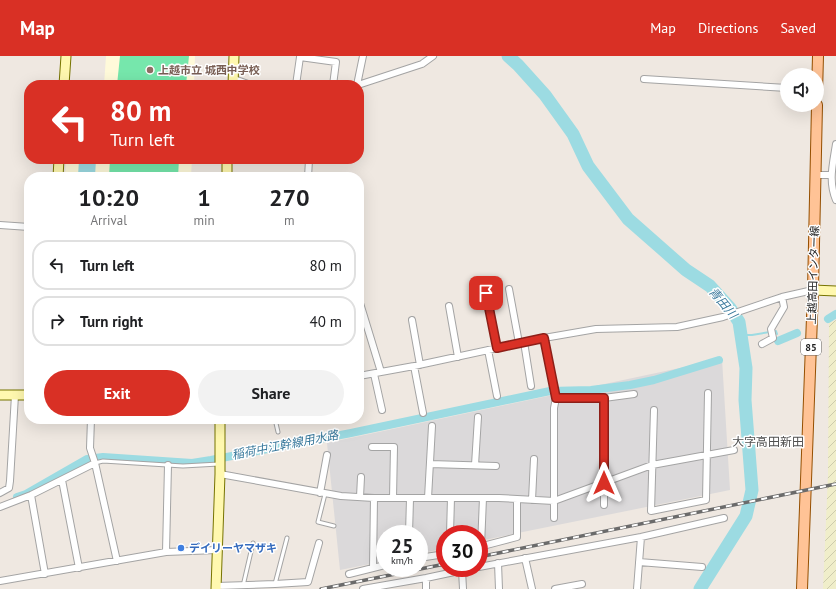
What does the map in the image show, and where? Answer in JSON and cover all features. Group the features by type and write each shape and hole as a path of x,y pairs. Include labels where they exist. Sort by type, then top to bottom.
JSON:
{"main road":[{"path":"818,56 818,68"},
{"name":"上越高田インター線","path":"802,589 813,290 817,112"}],"street":[{"path":"64,80 66,56"},
{"path":"234,56 234,80"},
{"path":"359,80 363,56"},
{"path":"364,83 422,64 433,56"},
{"path":"297,80 299,57 337,59 334,80"},
{"path":"644,79 780,88"},
{"path":"836,144 832,175 832,190 836,200"},
{"path":"815,175 832,175"},
{"path":"0,225 24,227"},
{"path":"509,289 531,386"},
{"path":"364,375 544,338 596,329 677,327 723,317 782,297 813,290 836,291"},
{"path":"486,293 497,348"},
{"path":"762,344 773,338 772,332 784,307 782,297"},
{"path":"449,306 458,357"},
{"path":"364,316 382,372"},
{"path":"412,320 423,413"},
{"path":"544,338 556,398 554,408 554,518"},
{"path":"488,350 497,396"},
{"path":"374,374 382,410"},
{"path":"654,410 651,511 706,500 708,393"},
{"path":"556,398 604,398 634,394"},
{"path":"0,395 24,395"},
{"path":"0,493 8,488 10,482 15,395"},
{"path":"604,398 604,505"},
{"path":"475,465 478,417"},
{"path":"91,424 90,448 95,463 117,561"},
{"path":"220,424 220,474 216,588 308,582 319,543"},
{"path":"428,498 432,426"},
{"path":"372,447 394,447 393,498"},
{"path":"220,474 322,493 360,498 483,498 554,500 652,465 734,450"},
{"path":"322,493 327,455"},
{"path":"532,500 534,459"},
{"path":"0,507 62,480 95,463"},
{"path":"430,464 496,466"},
{"path":"166,552 168,466"},
{"path":"360,498 361,477"},
{"path":"62,480 79,568"},
{"path":"31,494 45,574"},
{"path":"373,568 374,498"},
{"path":"450,525 451,498"},
{"path":"481,525 483,498"},
{"path":"409,525 410,499"},
{"path":"488,544 517,538 517,499"},
{"path":"488,565 641,537 724,518"},
{"path":"637,589 641,537"},
{"path":"0,578 0,581 45,574 166,552 217,550"},
{"path":"525,558 532,589"},
{"path":"639,562 702,566"},
{"path":"498,563 499,589"},
{"path":"349,574 376,567"},
{"path":"363,589 390,586 436,576"},
{"path":"462,577 463,589"},
{"path":"426,578 426,589"},
{"path":"555,589 582,584"}],"lane":[{"path":"276,424 278,432"},
{"path":"95,463 103,461 168,466 220,464"},
{"path":"322,493 318,522 334,526"},
{"path":"274,584 287,538"},
{"path":"243,586 253,543"}],"shaded area":[{"name":"上越市立 城西中学校","path":"106,56 195,56 194,80 104,80"},
{"path":"66,164 192,164 191,172 65,172"},
{"path":"836,320 836,589 823,589 828,475 829,323"},
{"path":"722,359 730,490 488,539 488,525 436,525 436,550 428,552 428,525 376,525 376,563 340,570 327,443"}],"green space":[{"name":"上越市立 城西中学校","path":"120,56 189,56 187,80 118,80"},
{"path":"110,164 179,164 178,172 109,172"}],"water":[{"path":"79,164 96,164 95,172 78,172"}],"waterway":[{"name":"青田川","path":"508,56 545,95 573,134 588,166 628,219 686,270 710,286 730,308 739,322 746,368 745,400 752,490 746,516 700,589"},
{"name":"稲荷中江幹線用水路","path":"828,319 836,314"},
{"path":"741,335 752,335 776,331 777,334"},
{"name":"稲荷中江幹線用水路","path":"778,341 797,333"},
{"name":"稲荷中江幹線用水路","path":"17,497 26,494 87,459 103,457 192,463 351,433 550,391 591,390 630,385 654,380 719,360"}],"railway":[{"path":"488,555 836,484"},
{"path":"321,589 436,566"}],"place":[{"name":"上越市立 城西中学校","path":"150,70"},
{"name":"デイリーヤマザキ","path":"181,548"}],"district":[{"name":"大字高田新田","path":"768,442"}],"route":[{"path":"486,293 497,348 544,338 556,398 604,398 604,483"}]}
